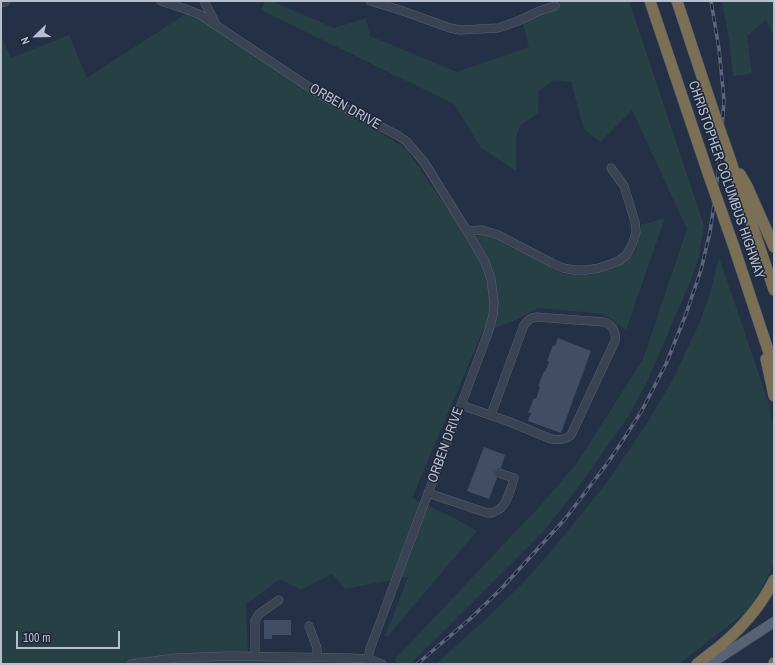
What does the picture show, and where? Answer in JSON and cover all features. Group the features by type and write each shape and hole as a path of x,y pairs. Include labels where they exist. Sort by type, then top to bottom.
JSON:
{"highway":[{"name":"CHRISTOPHER COLUMBUS HIGHWAY","path":"650,1 774,368"},
{"name":"CHRISTOPHER COLUMBUS HIGHWAY","path":"676,1 774,290"},
{"path":"728,153 747,186 774,247"},
{"path":"757,317 774,396"},
{"path":"698,664 725,642 750,618 763,600 774,580"}],"main road":[{"path":"710,664 774,622"}],"street":[{"path":"1,3 6,1"},
{"path":"161,1 188,10 217,26"},
{"name":"ORBEN DRIVE","path":"204,1 217,26 324,97 396,134 406,141 424,162 467,231 489,271 494,303 493,315 489,330 370,649 368,659"},
{"path":"373,1 450,28 460,30 503,27 539,11 555,6"},
{"path":"467,231 482,230 498,235 563,268 587,270 614,263 626,255 630,249 636,232 636,222 624,186 611,168"},
{"path":"461,405 551,439 558,440 568,438 571,435 615,341 614,329 604,322 536,317 531,318 524,325 491,416"},
{"path":"428,493 487,513 494,513 507,500 514,478 499,473"},
{"path":"255,656 256,622 259,614 280,600"},
{"path":"309,626 318,648 317,657"},
{"path":"131,664 176,658 255,656 303,660 317,657 368,659 382,664"}],"green space":[{"path":"265,1 272,1 334,28 366,18 370,36 457,72 529,47 521,17 562,1 629,1 704,226 699,256 690,282 648,380 630,414 577,489 543,532 410,664 398,664 394,660 539,507 577,463 643,359 687,229 632,110 600,142 584,129 571,82 553,80 539,91 538,113 521,125 516,137 516,171 481,148 454,104 261,10"},
{"path":"722,1 774,1 774,37 766,20 747,36 752,74 733,76 729,39"},
{"path":"190,11 406,149 464,232 475,236 482,234 494,239 564,274 589,275 617,267 636,252 641,225 665,218 626,330 603,314 538,308 516,320 482,333 412,498 477,531 388,636 385,636 408,577 345,589 332,574 301,590 280,579 246,604 248,656 334,664 1,664 1,36 11,58 69,35 87,78"},
{"path":"719,257 769,404 774,433 774,562 769,575 749,610 679,664 436,664 523,583 553,549 608,481 645,426 672,381 699,324 711,290"}],"building":[{"path":"558,338 591,351 561,433 528,421 531,413 528,413 534,398 536,399 540,387 538,386 549,362 547,361 553,345 555,346"},
{"path":"484,447 505,455 501,468 494,471 497,478 489,499 467,491"},
{"path":"264,620 291,620 291,635 272,635 272,639 264,639"}],"railway":[{"path":"417,664 470,619 501,589 565,519 609,461 625,437 641,412 666,364 686,314 701,270 710,232 720,157 724,100 719,49 711,1"}]}
